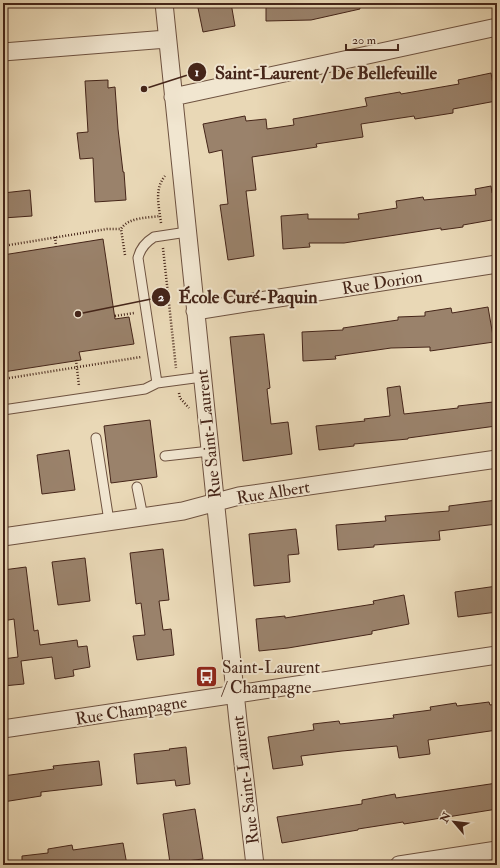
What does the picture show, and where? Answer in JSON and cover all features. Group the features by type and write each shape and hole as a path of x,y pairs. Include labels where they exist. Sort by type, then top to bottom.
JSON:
{"street":[{"name":"Rue Saint-Laurent","path":"164,3 235,694 255,865"},
{"path":"174,97 497,27"},
{"path":"3,52 167,39"},
{"name":"Rue Dorion","path":"196,311 497,264"},
{"name":"Rue Albert","path":"3,537 183,511 239,496 497,459"},
{"name":"Rue Champagne","path":"3,729 497,655"},
{"path":"399,865 497,850"}],"lane":[{"path":"157,383 138,258 142,248 150,239 154,237 187,232"},
{"path":"3,410 145,388 157,383 202,376"},
{"path":"96,438 109,522"},
{"path":"165,456 210,451"},
{"path":"138,487 142,517"}],"path":[{"path":"160,182 158,195 161,221"},
{"path":"3,246 107,229 121,229"},
{"path":"55,237 56,246"},
{"name":"Rue Saint-Laurent","path":"164,250 176,365"},
{"path":"115,316 134,313"},
{"path":"4,386 3,379 142,357"},
{"path":"76,360 77,371"},
{"name":"Rue Saint-Laurent","path":"178,391 180,398 189,409"}],"building":[{"path":"197,3 231,3 235,26 203,32"},
{"path":"266,3 359,3 360,9 311,20 266,21"},
{"path":"491,73 496,101 453,109 453,113 415,119 414,116 361,124 363,137 316,144 317,147 252,157 256,190 246,191 254,256 228,260 220,205 228,204 222,150 209,153 203,124 245,116 246,121 266,119 267,129 294,125 293,119 367,106 365,98 400,92 401,94 459,84 458,80"},
{"path":"108,80 108,88 115,87 126,200 95,202 93,158 80,159 77,133 88,132 85,81"},
{"path":"491,186 492,193 497,192 497,219 463,225 463,227 441,230 441,228 344,243 309,243 310,247 283,249 281,216 308,214 308,219 359,219 358,214 397,208 396,201 423,197 424,200 476,195 475,189"},
{"path":"30,190 32,216 3,218 3,193"},
{"path":"103,239 115,319 129,317 134,344 79,352 81,360 3,372 3,255"},
{"path":"488,307 494,342 430,351 430,347 391,348 335,356 336,359 303,361 302,332 343,330 343,328 398,320 398,317 425,316 425,312 451,308 452,313"},
{"path":"264,334 270,388 267,389 271,424 288,422 292,454 243,461 230,337"},
{"path":"400,386 404,414 458,408 458,406 493,402 496,426 408,439 354,444 354,446 319,450 316,426 365,421 364,419 390,416 387,388"},
{"path":"150,420 157,477 111,483 104,426"},
{"path":"69,450 75,490 42,494 37,455"},
{"path":"497,500 497,524 439,531 440,540 374,545 374,547 338,550 336,525 386,521 385,516 449,511 449,506"},
{"path":"296,529 299,554 288,555 290,582 254,586 249,534"},
{"path":"163,549 169,600 159,601 163,630 171,629 174,655 137,660 133,636 145,635 141,603 136,604 130,553"},
{"path":"85,558 90,601 58,605 52,562"},
{"path":"26,567 34,631 38,630 40,645 77,640 78,647 87,646 90,667 73,670 74,676 55,679 52,657 21,661 24,684 3,686 3,659 18,657 14,619 3,621 3,570"},
{"path":"497,586 497,612 458,617 455,592"},
{"path":"404,595 409,624 372,631 372,634 288,648 259,651 256,619 285,616 285,618 374,604 373,601"},
{"path":"489,702 490,705 497,704 497,730 428,740 430,754 399,758 397,746 342,751 301,756 303,765 273,769 268,737 314,730 313,724 339,721 340,724 394,718 393,715 431,710 430,707 456,703 457,706"},
{"path":"186,747 190,784 176,786 175,780 137,784 134,754"},
{"path":"99,761 102,785 41,792 41,796 3,802 3,776 54,769 53,766"},
{"path":"497,783 497,809 404,824 403,822 358,829 282,843 277,817 362,804 362,800 395,794 396,798"},
{"path":"195,809 203,859 170,863 163,814"},
{"path":"123,843 127,865 22,865 22,856 48,853 48,849 72,845 73,850"}],"place":[{"name":"Saint-Laurent / De Bellefeuille","path":"144,89"},
{"name":"École Curé-Paquin","path":"78,314"},
{"name":"Saint-Laurent / Champagne","path":"206,677"}]}
